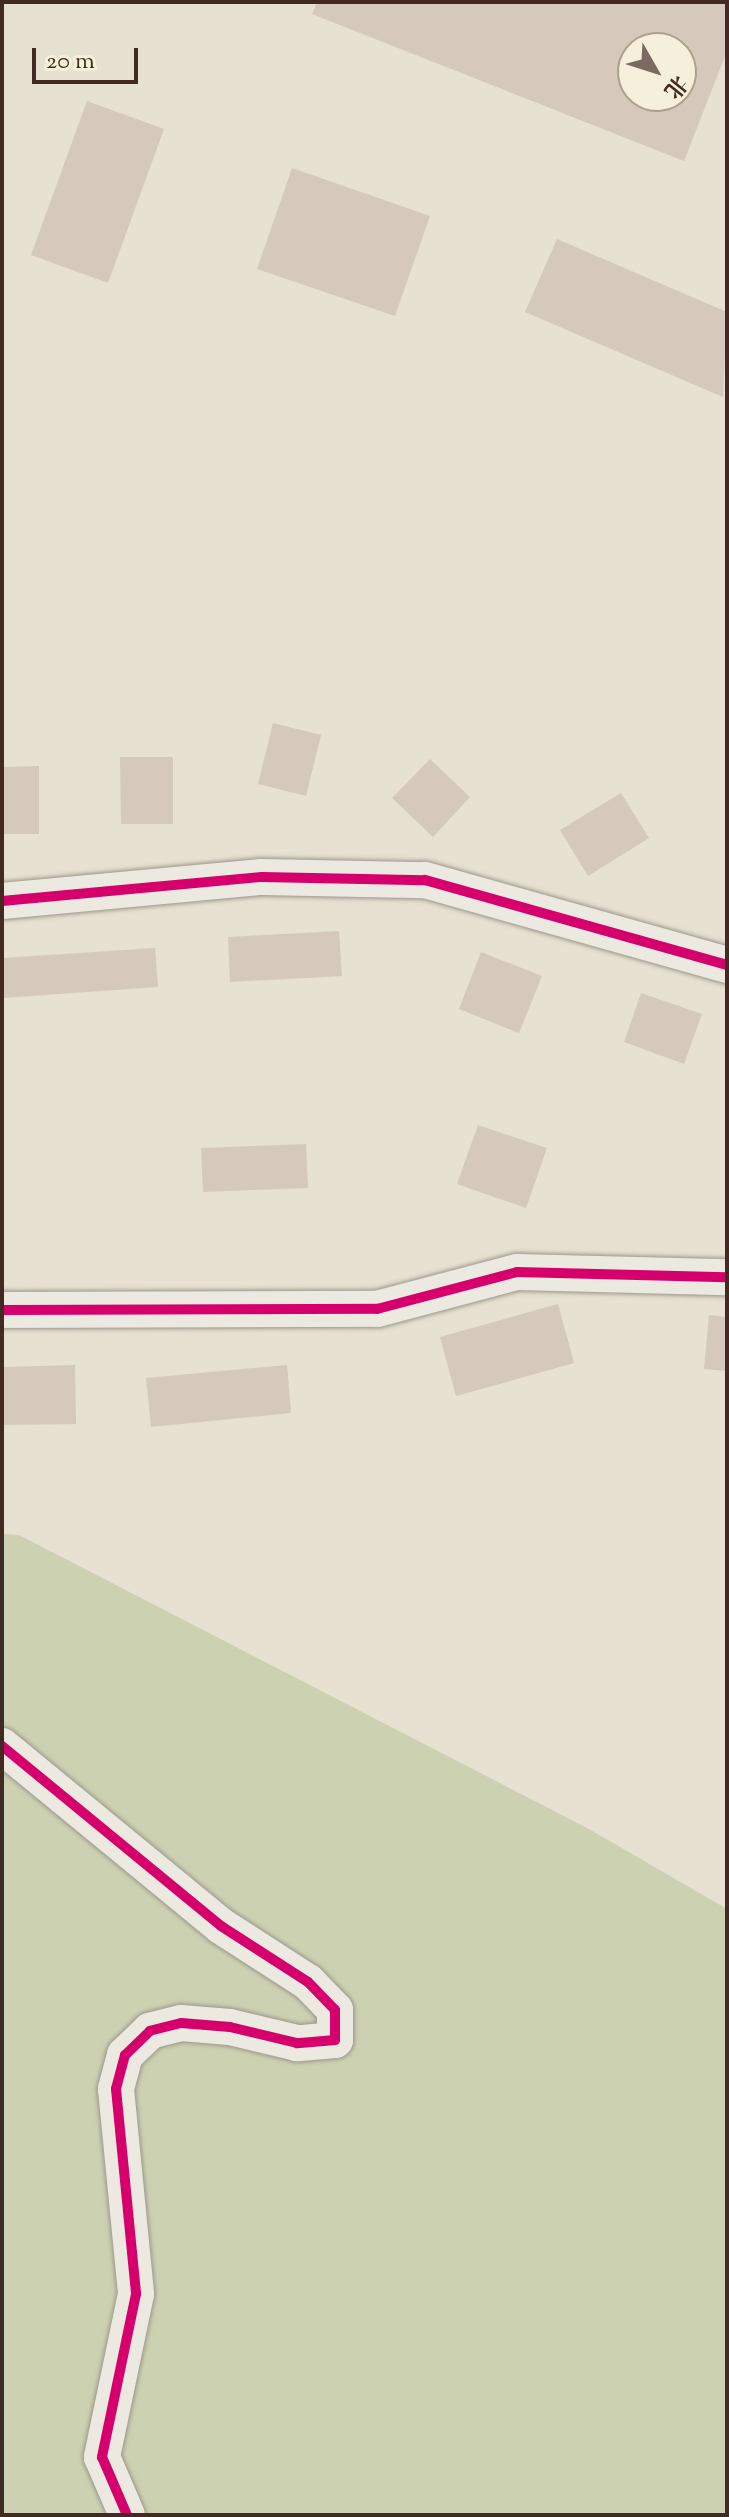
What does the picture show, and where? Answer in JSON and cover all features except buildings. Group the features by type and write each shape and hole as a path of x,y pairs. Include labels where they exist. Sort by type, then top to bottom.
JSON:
{"street":[{"path":"2,901 262,877 425,880 727,965"},
{"path":"2,1310 377,1309 517,1272 727,1277"},
{"path":"2,1746 221,1926 308,1982 335,2010 335,2040 297,2043 230,2027 181,2023 150,2031 125,2055 116,2089 136,2294 102,2457 127,2515"}],"green space":[{"path":"2,1534 19,1535 589,1829 727,1909 727,2515 2,2515"}],"cycle path":[{"path":"2,901 262,877 425,880 727,965"},
{"path":"2,1310 377,1309 517,1272 727,1277"},
{"path":"2,1746 221,1926 308,1982 335,2010 335,2040 297,2043 230,2027 181,2023 150,2031 125,2055 116,2089 136,2294 102,2457 127,2515"}]}
